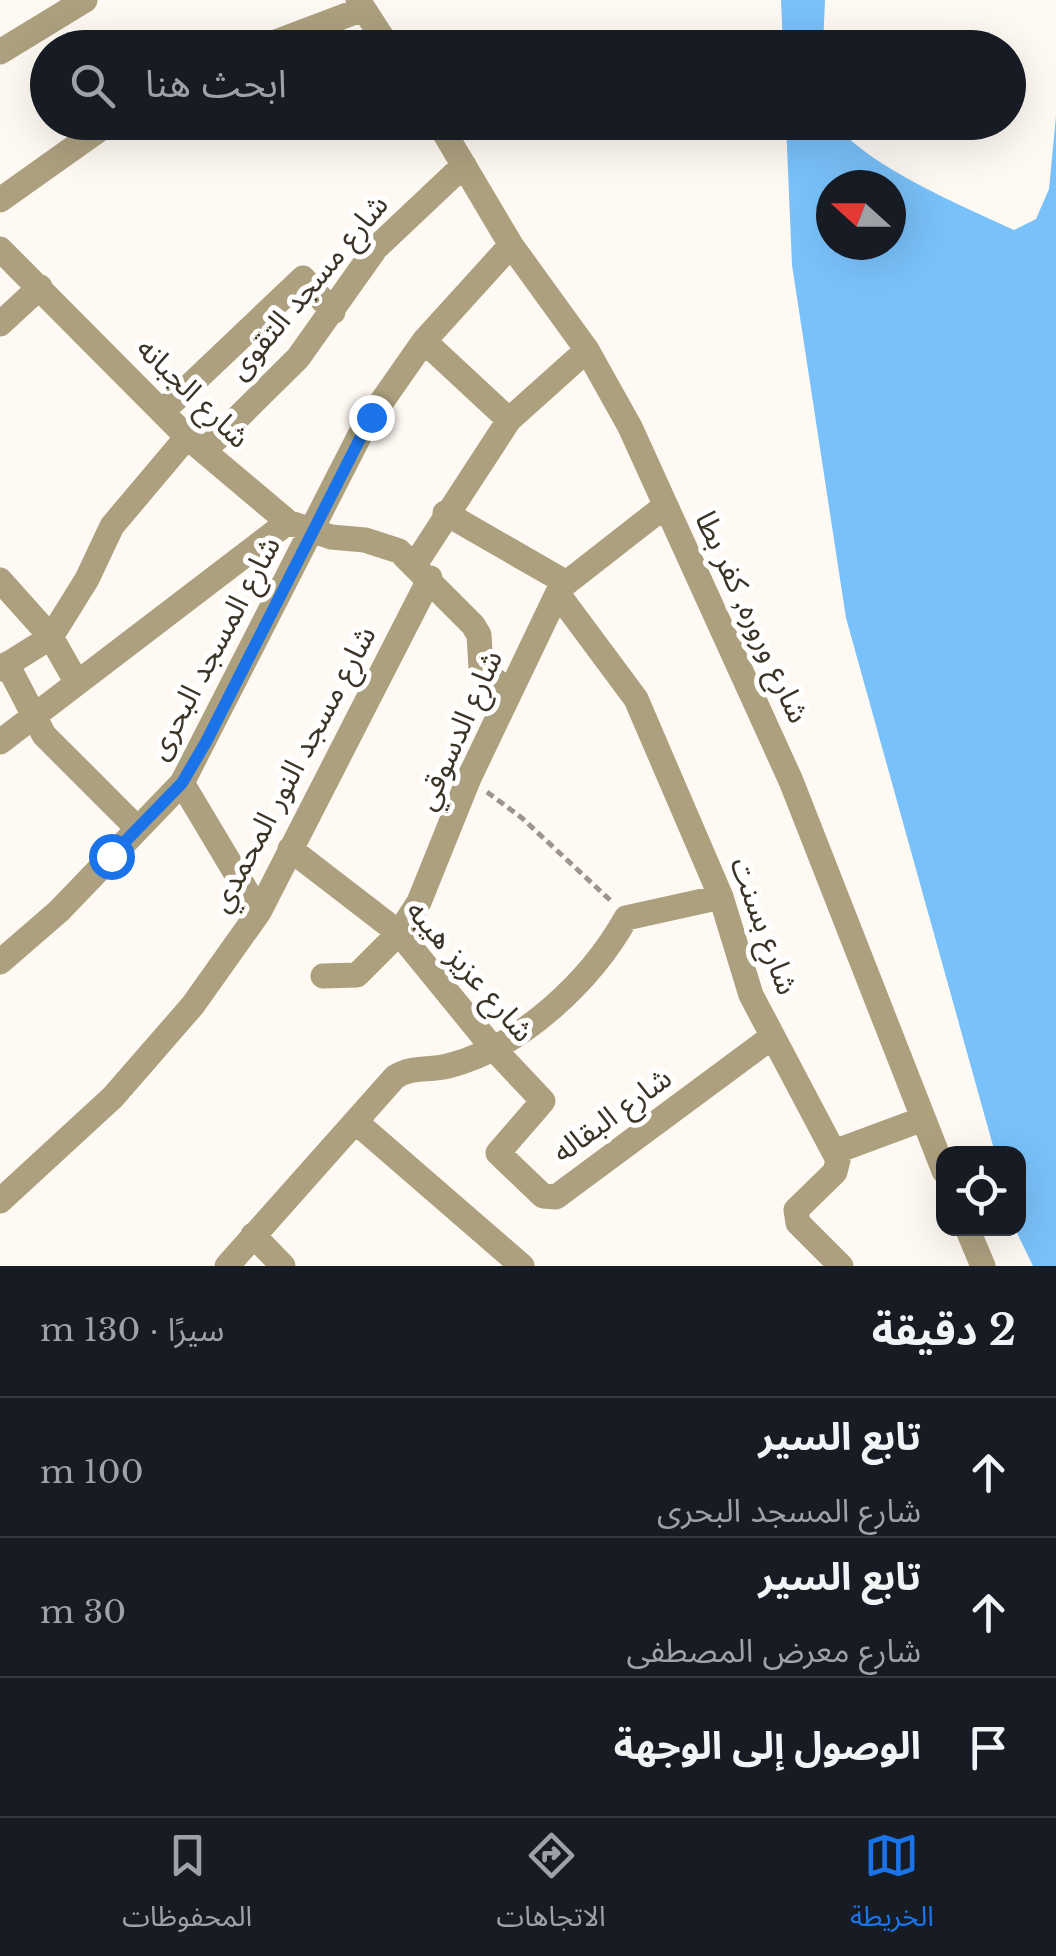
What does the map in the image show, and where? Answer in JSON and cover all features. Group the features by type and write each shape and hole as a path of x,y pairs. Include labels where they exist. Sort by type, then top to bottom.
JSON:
{"street":[{"path":"36,30 85,0"},
{"path":"302,30 361,5 378,30"},
{"path":"0,52 30,34"},
{"path":"0,200 85,140"},
{"name":"شارع وروره, كفر بطا","path":"449,140 511,245 612,390 791,781 936,1152"},
{"name":"شارع مسجد التقوى","path":"51,637 119,516 195,444 298,358 376,248 464,165"},
{"name":"شارع المسجد البحرى","path":"0,962 59,911 182,783 299,526 424,341 511,245"},
{"name":"شارع الجبانه","path":"0,249 195,444 299,526"},
{"path":"162,412 303,278 333,312"},
{"path":"0,324 40,288"},
{"path":"424,341 509,420"},
{"name":"شارع مسجد النور المحمدي","path":"0,1201 112,1097 193,1005 259,912 422,572 446,513 509,420 587,350"},
{"name":"شارع الدسوقي","path":"324,976 357,975 399,933 429,882 469,778 561,588 665,506"},
{"path":"446,513 561,588"},
{"path":"0,742 76,683 299,526 399,551 478,635 481,668 509,692"},
{"path":"0,580 51,637 76,683"},
{"name":"شارع بسنت","path":"561,588 636,700 721,898 751,995 834,1152"},
{"path":"51,637 4,667 51,744 138,829"},
{"path":"182,783 259,912"},
{"name":"شارع عزيز هيبه","path":"290,849 399,933 492,1047 543,1100 542,1107"},
{"path":"228,1266 394,1077 406,1070 448,1066 525,1028 607,952 626,918 721,898"},
{"name":"شارع البقاله","path":"542,1107 501,1149 500,1158 543,1196 553,1198 772,1037"},
{"path":"830,1262 798,1223 796,1210 835,1172 838,1160 834,1152 923,1120"},
{"path":"357,1123 522,1266"},
{"path":"253,1235 283,1266"},
{"path":"969,1236 982,1266"}],"path":[{"path":"469,778 522,818 626,918"}],"water":[{"path":"781,0 825,0 824,30 782,30"},
{"path":"1056,116 1056,1266 1033,1266 1018,1236 1026,1236 1026,1146 993,1146 846,618 792,265 787,140 851,140 892,170 816,170 816,260 906,260 906,177 1014,230 1036,219 1049,189"}],"route":[{"path":"111,856 182,783 371,417"}]}
